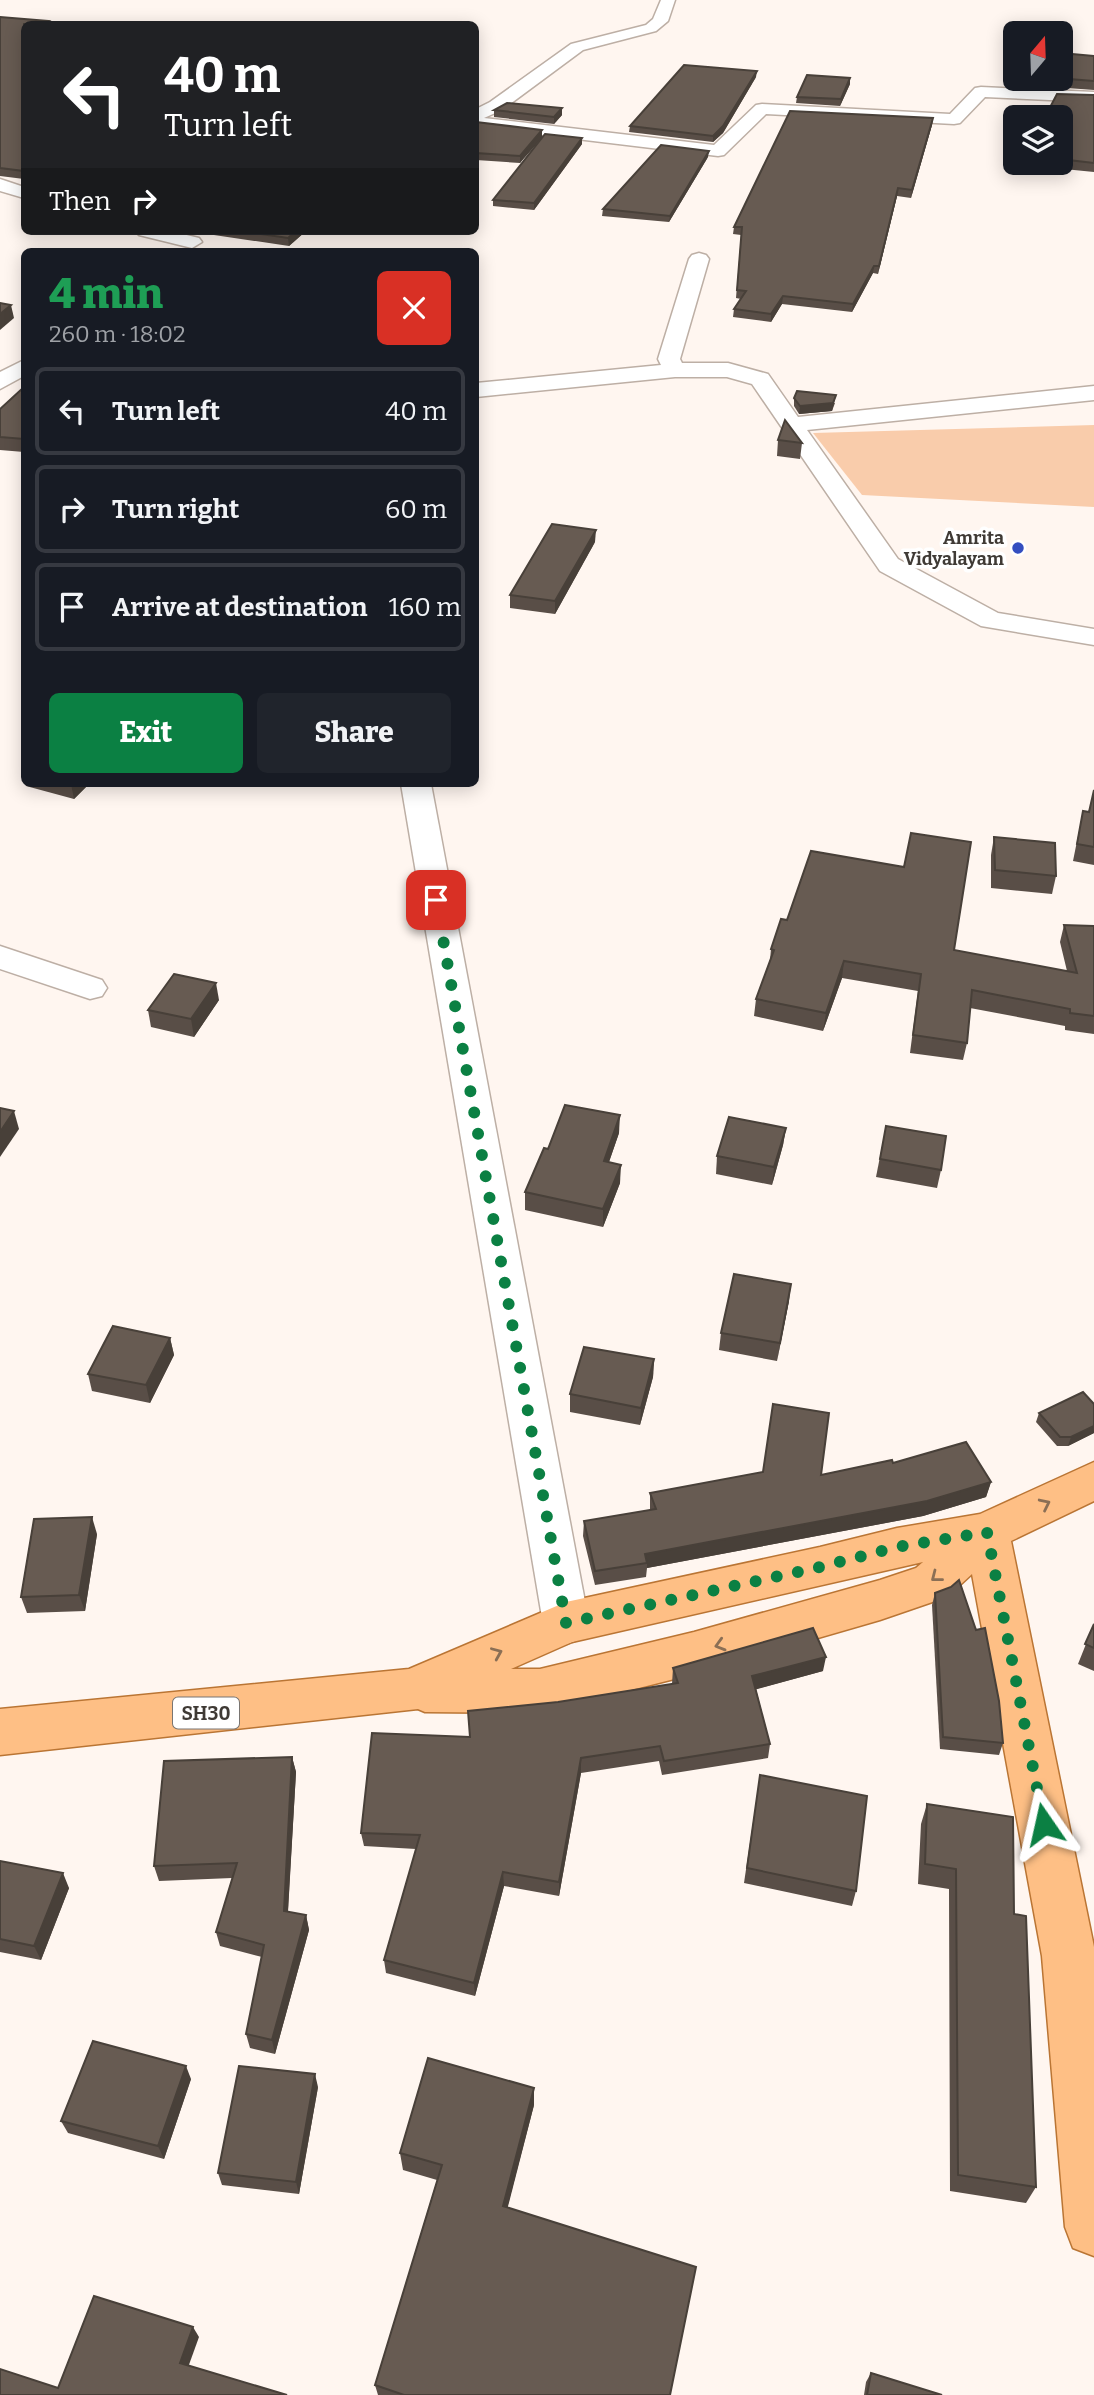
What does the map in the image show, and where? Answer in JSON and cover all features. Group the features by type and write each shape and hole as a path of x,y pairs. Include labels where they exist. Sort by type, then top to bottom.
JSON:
{"main road":[{"name":"SH30","path":"0,1732 412,1690 566,1623 820,1567 897,1547 987,1532 1094,1480"},
{"path":"412,1690 540,1691 694,1653 931,1583 987,1532"},
{"path":"987,1532 1069,1956 1094,2227"}],"street":[{"path":"479,114 496,106 577,47 651,28 660,21 668,0"},
{"path":"479,122 718,150 762,109 954,118 981,92 1094,97"},
{"path":"163,235 194,242"},
{"path":"675,370 670,359 699,259"},
{"path":"0,382 21,369"},
{"path":"479,390 675,370 728,370 760,379 889,565 991,620 1094,637"},
{"path":"793,425 1094,393"},
{"path":"417,787 566,1623"},
{"path":"0,957 90,988"}],"shaded area":[{"path":"1094,425 1094,507 862,495 813,433"}],"building":[{"path":"0,17 48,21 21,21 21,171 0,168"},
{"path":"1073,54 1094,56 1094,81 1073,79"},
{"path":"684,65 757,71 723,126 713,136 630,126"},
{"path":"807,75 850,78 841,99 797,97"},
{"path":"1057,94 1094,95 1094,163 1073,161 1073,105 1051,105"},
{"path":"507,103 562,108 554,117 494,110"},
{"path":"790,111 933,118 912,190 898,188 879,266 874,266 853,304 783,296 771,314 734,309 746,291 737,290 742,227 734,227"},
{"path":"479,122 542,130 520,156 479,153"},
{"path":"545,134 582,138 534,203 493,200"},
{"path":"661,145 709,151 670,216 603,209"},
{"path":"268,235 291,235 288,238"},
{"path":"0,303 11,305 0,314"},
{"path":"21,390 21,439 0,437 0,409"},
{"path":"797,391 836,395 833,403 800,406 794,398"},
{"path":"785,420 802,443 778,440"},
{"path":"552,524 596,530 555,601 510,595"},
{"path":"1094,790 1094,847 1077,844 1083,811 1089,812"},
{"path":"911,833 971,842 954,950 1077,973 1064,925 1094,926 1094,1016 972,990 967,1043 913,1035 921,974 844,961 826,1013 756,999 774,950 771,949 781,919 787,920 811,851 904,867"},
{"path":"994,837 1055,843 1056,876 995,870"},
{"path":"174,974 216,983 191,1019 148,1010"},
{"path":"565,1105 620,1115 604,1161 621,1165 603,1209 525,1192 544,1148 548,1149"},
{"path":"0,1108 14,1111 0,1132"},
{"path":"729,1117 786,1128 774,1167 717,1156"},
{"path":"886,1126 946,1136 941,1170 880,1159"},
{"path":"734,1274 791,1284 780,1343 721,1333"},
{"path":"113,1326 170,1338 146,1385 88,1374"},
{"path":"584,1347 654,1359 641,1408 570,1394"},
{"path":"1083,1392 1094,1404 1094,1426 1071,1437 1060,1437 1039,1413"},
{"path":"773,1404 829,1413 821,1475 892,1460 893,1463 966,1442 991,1482 927,1501 645,1554 647,1563 595,1571 584,1521 656,1509 650,1493 763,1472"},
{"path":"92,1517 79,1595 21,1597 34,1519"},
{"path":"959,1580 976,1630 985,1628 999,1701 1003,1743 943,1737 935,1593 951,1587"},
{"path":"1094,1624 1094,1648 1085,1644"},
{"path":"813,1628 826,1657 752,1676 770,1744 664,1761 660,1746 581,1758 559,1882 503,1872 474,1983 384,1960 420,1835 361,1833 372,1733 470,1737 468,1711 558,1702 678,1683 673,1668"},
{"path":"292,1757 284,1911 306,1915 272,2040 246,2034 264,1945 216,1932 237,1863 154,1866 164,1761"},
{"path":"760,1775 867,1796 856,1891 747,1868"},
{"path":"927,1804 1013,1817 1014,1914 1026,1916 1036,2187 958,2175 956,1869 925,1864"},
{"path":"0,1861 63,1873 34,1946 0,1939"},
{"path":"93,2041 186,2066 158,2146 61,2121"},
{"path":"428,2058 534,2088 503,2206 696,2267 670,2395 404,2395 375,2385 442,2165 400,2153"},
{"path":"239,2066 315,2074 296,2182 218,2173"},
{"path":"94,2296 193,2327 180,2363 287,2395 0,2395 0,2369 58,2388"},
{"path":"871,2373 942,2395 867,2395"}],"place":[{"name":"Amrita Vidyalayam","path":"1018,548"}],"route":[{"path":"436,900 566,1623 820,1567 897,1547 987,1532 1044,1824"}]}
